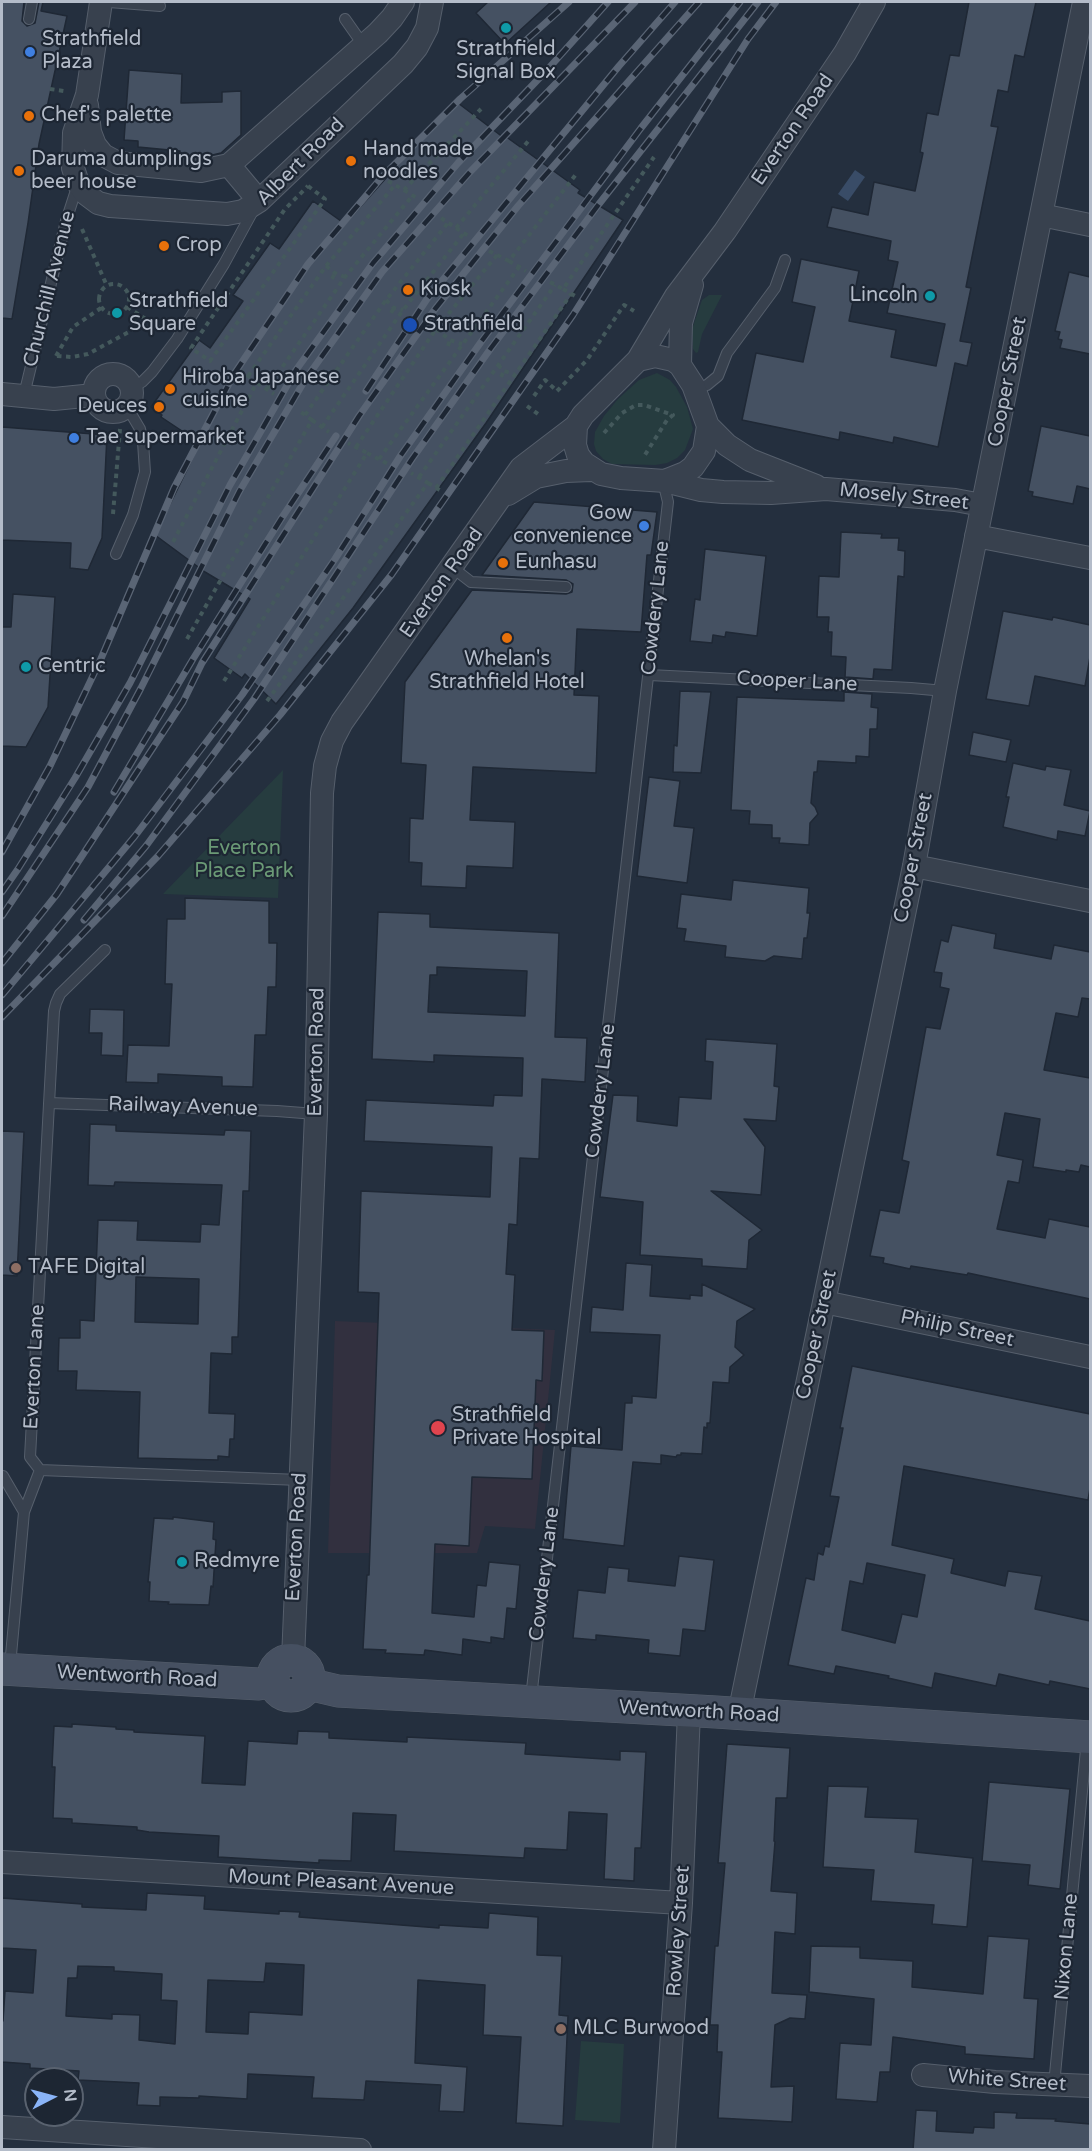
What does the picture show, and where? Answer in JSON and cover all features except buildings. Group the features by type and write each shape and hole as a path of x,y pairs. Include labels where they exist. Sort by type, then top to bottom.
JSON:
{"street":[{"path":"101,2 78,93 74,133 74,168 78,183 86,194 98,203 110,206 227,214 243,211 259,201 229,165"},
{"path":"78,93 95,144 103,155 118,163 201,171 229,165 364,46 392,18 403,2"},
{"name":"Albert Road","path":"259,201 403,64 417,47 427,28 432,2"},
{"name":"Everton Road","path":"707,257 845,53 874,2"},
{"name":"Cooper Street","path":"739,1714 914,866 945,691 1084,2"},
{"path":"1041,215 1090,225"},
{"path":"591,470 578,455 575,445 576,426 583,415 638,360 676,296 707,257"},
{"path":"680,365 679,343 685,305 693,282 707,257"},
{"path":"502,498 536,477 566,471 591,470 610,476 664,481 685,473 700,458 706,444 708,426 694,389 680,365 673,360 656,356 638,360"},
{"path":"112,374 124,377 130,397 116,413 104,411 96,402 94,395 97,383 106,375 112,374"},
{"path":"13,395 69,399 94,395"},
{"name":"Everton Road","path":"291,1675 316,1114 322,793 325,766 332,741 342,722 453,568 521,468 576,426"},
{"name":"Mosely Street","path":"708,426 727,445 750,460 826,489"},
{"name":"Mosely Street","path":"664,481 702,490 733,493 826,489 955,500 982,505"},
{"name":"Mosely Street","path":"976,536 1090,558"},
{"path":"914,866 1090,901"},
{"name":"Philip Street","path":"824,1302 1090,1357"},
{"name":"Wentworth Road","path":"5,1670 259,1684 291,1675 338,1691 1089,1737"},
{"name":"Rowley Street","path":"664,2150 681,1903 689,1712"},
{"name":"Mount Pleasant Avenue","path":"2,1862 681,1903"},
{"name":"White Street","path":"923,2075 1090,2086"},
{"path":"2,2127 360,2150"}],"lane":[{"path":"29,19 32,2"},
{"path":"109,2 160,6"},
{"path":"345,20 364,46"},
{"name":"Churchill Avenue","path":"13,395 78,183"},
{"name":"Albert Road","path":"130,397 177,339 224,264 259,201"},
{"path":"694,389 707,385 718,376 727,353 775,288 785,260"},
{"path":"116,554 134,515 145,472 143,442 130,397"},
{"name":"Cowdery Lane","path":"531,1702 668,502 664,481"},
{"path":"453,568 471,582 566,587"},
{"name":"Cooper Lane","path":"649,675 945,691"},
{"name":"Everton Lane","path":"40,1470 30,1456 48,1103 56,1003 68,985 105,950"},
{"name":"Railway Avenue","path":"48,1103 316,1114"},
{"path":"5,1670 24,1512 40,1470 300,1480"},
{"path":"2,1476 24,1512"},
{"name":"Nixon Lane","path":"1054,2085 1089,1737"}],"path":[{"path":"50,89 78,93"},
{"path":"404,190 481,109"},
{"path":"456,228 530,139"},
{"path":"563,289 654,158"},
{"path":"509,261 577,173"},
{"path":"388,181 418,199"},
{"path":"248,376 326,266 395,185"},
{"path":"309,186 325,199 210,361 191,348 285,209 309,186"},
{"path":"267,389 345,277 413,195"},
{"path":"441,218 470,237"},
{"path":"304,415 386,300 448,223"},
{"path":"82,229 107,286"},
{"path":"322,427 403,310 464,233"},
{"path":"489,250 526,271"},
{"path":"356,447 436,329 497,255"},
{"path":"326,266 345,277"},
{"path":"379,459 519,267"},
{"path":"332,279 335,273"},
{"path":"550,282 577,297"},
{"path":"101,308 113,314 122,312 129,300 125,290 117,285 107,286"},
{"path":"419,477 555,285"},
{"path":"101,308 99,298 107,286"},
{"path":"436,488 571,294"},
{"path":"386,300 394,308 403,310"},
{"path":"534,396 545,380 558,392 587,360 624,305 633,311"},
{"path":"127,307 169,333"},
{"path":"57,356 73,327 101,308"},
{"path":"391,313 394,308"},
{"path":"50,355 72,357 88,354 149,321"},
{"path":"436,329 450,340 462,344"},
{"path":"448,346 450,340"},
{"path":"498,365 504,371 514,374"},
{"path":"241,371 274,394"},
{"path":"501,377 504,371"},
{"path":"173,542 257,382"},
{"path":"604,433 622,413 636,405 644,405 673,415 667,420 642,460"},
{"path":"527,406 538,414"},
{"path":"298,410 330,432"},
{"path":"187,639 312,420"},
{"path":"113,519 120,428"},
{"path":"348,443 388,464"},
{"path":"224,681 367,453"},
{"path":"411,472 443,492"},
{"path":"267,701 428,483"}],"shaded area":[{"name":"Strathfield Private Hospital","path":"335,1321 555,1330 535,1529 485,1526 477,1553 328,1553"}],"green space":[{"path":"709,295 722,295 702,334 696,353 693,349 692,329 702,300"},
{"path":"657,373 670,380 687,407 693,429 685,450 677,458 667,463 655,465 612,464 603,459 596,451 594,444 595,432 604,416 618,399 639,380"},
{"name":"Everton Place Park","path":"283,770 278,898 163,894"},
{"path":"581,2041 624,2044 620,2123 575,2120"}],"water":[{"path":"855,170 865,177 848,201 838,194"}],"railway":[{"path":"2,852 50,766 100,661 174,488 234,374 308,264 382,177 460,99 569,2"},
{"path":"2,892 75,778 130,683 230,485 296,370 373,263 458,163 608,2"},
{"path":"2,916 88,787 141,688 239,492 305,380 382,272 470,172 635,2"},
{"path":"366,391 427,299 619,66 675,2"},
{"path":"2,963 57,894 183,702 202,663 359,416 435,309 518,206 699,2"},
{"path":"2,995 135,836 242,695 335,559 401,455 481,342 641,128 740,2"},
{"path":"84,920 146,846 254,699 412,459 491,348 599,204 758,2"},
{"path":"2,1017 158,856 280,715 392,574 573,315 748,39 776,2"},
{"path":"114,792 193,659 336,436"}],"place":[{"name":"Strathfield Signal Box","path":"506,28"},
{"name":"Strathfield Plaza","path":"30,52"},
{"name":"Chef's palette","path":"29,116"},
{"name":"Hand made noodles","path":"351,161"},
{"name":"Daruma dumplings beer house","path":"19,171"},
{"name":"Crop","path":"164,246"},
{"name":"Kiosk","path":"408,290"},
{"name":"Lincoln","path":"930,296"},
{"name":"Strathfield Square","path":"117,313"},
{"name":"Strathfield","path":"410,325"},
{"name":"Hiroba Japanese cuisine","path":"170,389"},
{"name":"Deuces","path":"159,407"},
{"name":"Tae supermarket","path":"74,438"},
{"name":"Gow convenience","path":"644,526"},
{"name":"Eunhasu","path":"503,563"},
{"name":"Whelan's Strathfield Hotel","path":"507,638"},
{"name":"Centric","path":"26,667"},
{"name":"TAFE Digital","path":"16,1268"},
{"name":"Strathfield Private Hospital","path":"438,1428"},
{"name":"Redmyre","path":"182,1562"},
{"name":"MLC Burwood","path":"561,2029"}]}
